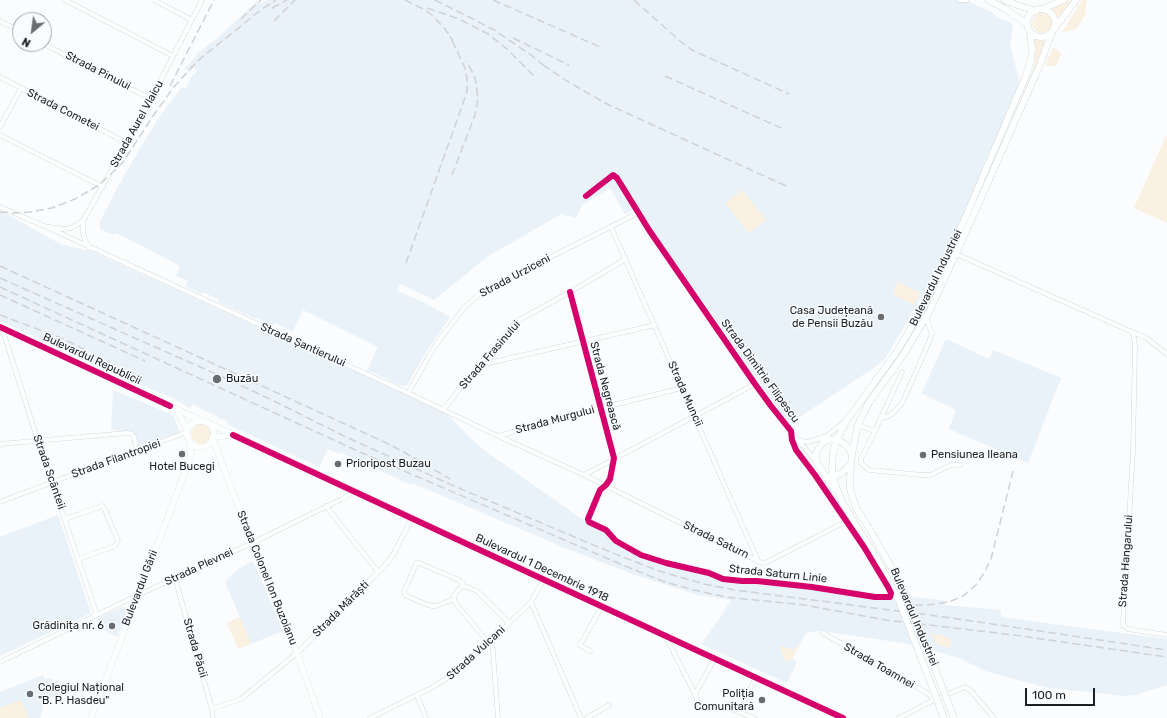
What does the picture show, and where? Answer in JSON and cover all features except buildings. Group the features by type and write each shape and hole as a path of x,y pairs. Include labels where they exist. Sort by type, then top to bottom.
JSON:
{"main road":[{"path":"1004,0 1025,8 1039,10 1049,12 1054,19 1053,30 1046,36 1042,37 1037,36 1030,31 1028,25 1030,16 1039,10 1064,0"},
{"name":"Bulevardul Industriei","path":"944,718 894,591 878,561 842,502 833,475 833,452 837,439 847,420 907,336 953,253 1039,67 1053,30 1076,0"},
{"path":"992,1 1011,12 1028,25"},
{"name":"Bulevardul Industriei","path":"954,718 906,595 890,563 856,508 850,489 852,454 858,425 868,404 903,355 926,317 953,253 1030,67 1032,54 1030,31"},
{"name":"Bulevardul Republicii","path":"1,328 202,421"},
{"path":"176,409 191,443 199,447 206,446 213,438 213,430 210,424 202,421 193,423 187,431"},
{"name":"Bulevardul 1 Decembrie 1918","path":"210,424 840,717"},
{"path":"213,438 234,435"},
{"name":"Strada Colonel Ion Buzoianu","path":"213,438 252,543 297,653 320,718"},
{"path":"842,502 816,461 816,453 818,448 828,440 837,439 846,445 852,454"},
{"name":"Bulevardul Gării","path":"190,459 191,443"},
{"name":"Bulevardul Gării","path":"91,718 190,459 199,447"},
{"path":"822,471 833,475 842,473 851,464"}],"street":[{"path":"65,0 174,56"},
{"path":"154,0 192,20"},
{"name":"Strada Aurel Vlaicu","path":"83,221 151,99 202,0"},
{"path":"959,0 967,0"},
{"path":"0,21 12,27"},
{"name":"Strada Pinului","path":"52,48 151,99"},
{"name":"Strada Cometei","path":"0,78 127,143"},
{"path":"0,127 21,88"},
{"path":"0,135 103,187"},
{"name":"Strada Dimitrie Filipescu","path":"586,196 613,175 617,178 638,213 754,384 791,431 792,440 796,450 816,475 888,587 891,593 890,597 888,597"},
{"name":"Strada Șantierului","path":"0,207 606,485"},
{"name":"Strada Urziceni","path":"408,393 440,338 464,308 479,294 638,213"},
{"path":"44,226 67,229 83,221 84,236 90,248"},
{"name":"Strada Muncii","path":"611,227 758,561"},
{"path":"953,253 1145,337 1167,354"},
{"name":"Strada Frasinului","path":"443,410 514,324 626,259"},
{"name":"Strada Negrească","path":"570,292 614,458 610,477 606,485"},
{"path":"881,418 889,416 902,403 923,356 932,334 926,317"},
{"path":"479,365 655,325"},
{"name":"Strada Scânteii","path":"1,328 97,615"},
{"name":"Strada Hangarului","path":"1133,333 1135,345 1133,451 1123,624 1128,629 1167,635"},
{"path":"902,372 861,464 869,470 926,475 931,475 951,465 960,465"},
{"path":"584,475 754,384"},
{"name":"Strada Murgului","path":"498,436 682,388"},
{"path":"800,441 808,442 830,434 847,420"},
{"path":"858,425 875,431"},
{"name":"Strada Filantropiei","path":"0,502 137,452 187,431"},
{"path":"791,431 816,461"},
{"path":"0,444 129,433 134,437 137,452"},
{"path":"815,440 828,440"},
{"name":"Strada Saturn","path":"606,485 762,562 768,562 847,522"},
{"name":"Strada Saturn Linie","path":"606,485 600,490 588,520 606,530 616,541 641,555 666,563 709,572 723,579 805,586 875,597 888,597"},
{"name":"Strada Plevnei","path":"0,662 138,595 252,543 342,499 354,491"},
{"path":"65,519 102,506 106,510 118,541 115,546 79,559"},
{"path":"326,506 378,572"},
{"name":"Strada Mărăști","path":"212,710 241,699 297,653 388,562 412,518"},
{"path":"454,600 432,606 405,594 404,592 416,564 419,563 459,580 462,582 463,586 477,591 509,624"},
{"name":"Strada Păcii","path":"175,578 213,718"},
{"name":"Strada Vulcani","path":"370,718 441,683 449,677 509,624 531,602 544,579"},
{"path":"463,586 456,592 454,600 488,642"},
{"path":"531,602 581,718"},
{"path":"590,651 580,645 602,606"},
{"name":"Strada Toamnei","path":"823,633 926,693 932,697 932,701"},
{"path":"665,635 700,706 709,709 723,707 729,708 754,718"},
{"path":"492,638 498,718"},
{"path":"695,694 715,658"},
{"path":"740,712 756,677"},
{"path":"899,718 932,701 963,688 968,688 994,718"},
{"path":"417,695 426,718"},
{"path":"587,718 609,705"}],"shaded area":[{"path":"267,0 965,0 992,12 997,17 1013,24 1010,45 1020,84 953,239 925,291 885,359 789,424 638,209 625,214 610,188 582,205 576,218 561,214 487,257 434,300 400,284 397,291 423,302 450,317 423,357 407,385 402,386 367,370 378,347 303,310 292,333 290,330 275,323 272,326 257,318 256,319 218,302 219,300 205,293 202,294 185,286 188,281 176,276 180,266 117,233 113,235 100,229 100,221 126,172 158,119 182,87 186,88 192,76 197,71 194,68 189,72 185,69 199,52 221,35 257,1 260,4"},
{"path":"1071,0 1057,22 1053,14 1047,10"},
{"path":"1082,0 1087,0 1085,15 1078,27 1074,30 1062,32"},
{"path":"1042,13 1049,16 1052,23 1049,30 1042,33 1035,30 1032,23 1035,16"},
{"path":"1032,35 1043,38 1049,36 1017,110 1033,70 1035,60 1035,49"},
{"path":"1053,48 1061,54 1056,66 1047,66 1045,65"},
{"path":"1167,136 1167,223 1134,208"},
{"path":"742,190 766,220 749,233 725,203"},
{"path":"0,211 62,245 91,251 448,415 471,439 488,453 589,524 606,532 616,543 672,567 730,581 757,582 943,600 944,605 1001,610 1001,617 1167,639 1167,685 1135,695 1124,696 1052,688 985,671 959,658 909,644 822,631 806,633 792,659 797,662 787,683 701,644 731,600 698,595 632,574 565,548 412,483 411,485 340,452 339,454 328,449 319,467 227,424 228,422 192,404 190,408 170,397 110,372 0,321"},
{"path":"898,282 920,293 914,305 892,294"},
{"path":"946,339 989,359 993,350 1061,378 1028,463 949,429 956,410 923,394 921,395"},
{"path":"113,390 173,415 180,432 139,448 134,432 111,430"},
{"path":"201,424 208,427 211,434 208,441 201,444 194,441 191,434 194,427"},
{"path":"58,515 91,613 0,656 0,537"},
{"path":"253,561 283,631 238,649 227,623 240,617 225,582 237,570"},
{"path":"122,607 127,608 128,611 117,637 101,628 97,618"},
{"path":"240,617 251,643 238,649 227,623"},
{"path":"930,634 942,635 950,639 952,641 950,647 949,648 935,643 935,639 930,636"},
{"path":"800,641 801,642 792,659 794,660 786,661 779,645 794,650"},
{"name":"Colegiul Național \"B. P. Hasdeu\"","path":"43,675 45,679 52,678 52,681 58,680 61,697 45,698 40,718 0,718 0,692"},
{"path":"21,700 29,718 0,718 0,708"}],"railway":[{"path":"170,86 214,0"},
{"path":"241,19 261,0"},
{"path":"0,212 30,212 52,208 75,199 99,185 123,162 173,88 190,69 203,56 262,9 276,0"},
{"path":"272,8 287,0"},
{"path":"274,21 295,0"},
{"path":"405,0 432,15 445,29 453,41"},
{"path":"435,0 496,31 547,68"},
{"path":"493,0 600,47"},
{"path":"634,0 692,50 789,94"},
{"path":"427,8 459,19 488,34 507,49 535,77"},
{"path":"406,263 467,91 465,68 450,36"},
{"path":"513,38 569,65"},
{"path":"452,175 475,115 478,99 476,82 466,61"},
{"path":"543,65 607,104 786,186"},
{"path":"665,76 781,128"},
{"path":"0,266 380,440 450,479"},
{"path":"0,278 225,378 346,437 454,486 610,552 659,571 704,584 735,590 952,618 1167,650"},
{"path":"0,287 360,452 665,582 726,597 804,605 886,620 1014,635 1167,657"},
{"path":"0,295 145,361"},
{"path":"0,315 59,337 88,351"},
{"path":"903,605 927,605 949,602 963,596 976,585 991,559 1013,471"}],"cycle path":[{"path":"570,292 614,458 610,479 600,490 588,519 589,522 606,530 616,541 641,555 666,563 709,573 723,579 757,581 812,587 875,597 890,597 891,593 888,587 864,547 815,475 796,450 792,440 791,431 755,384 649,230 617,178 613,175 586,196"},
{"path":"0,327 170,406"},
{"path":"233,435 843,718"}],"place":[{"name":"Casa Județeană de Pensii Buzău","path":"881,317"},
{"name":"Buzău","path":"217,379"},
{"name":"Hotel Bucegi","path":"182,454"},
{"name":"Pensiunea Ileana","path":"923,455"},
{"name":"Prioripost Buzau","path":"338,464"},
{"name":"Grădinița nr. 6","path":"112,626"},
{"name":"Colegiul Național \"B. P. Hasdeu\"","path":"30,694"},
{"name":"Poliția Comunitară","path":"762,700"}]}
